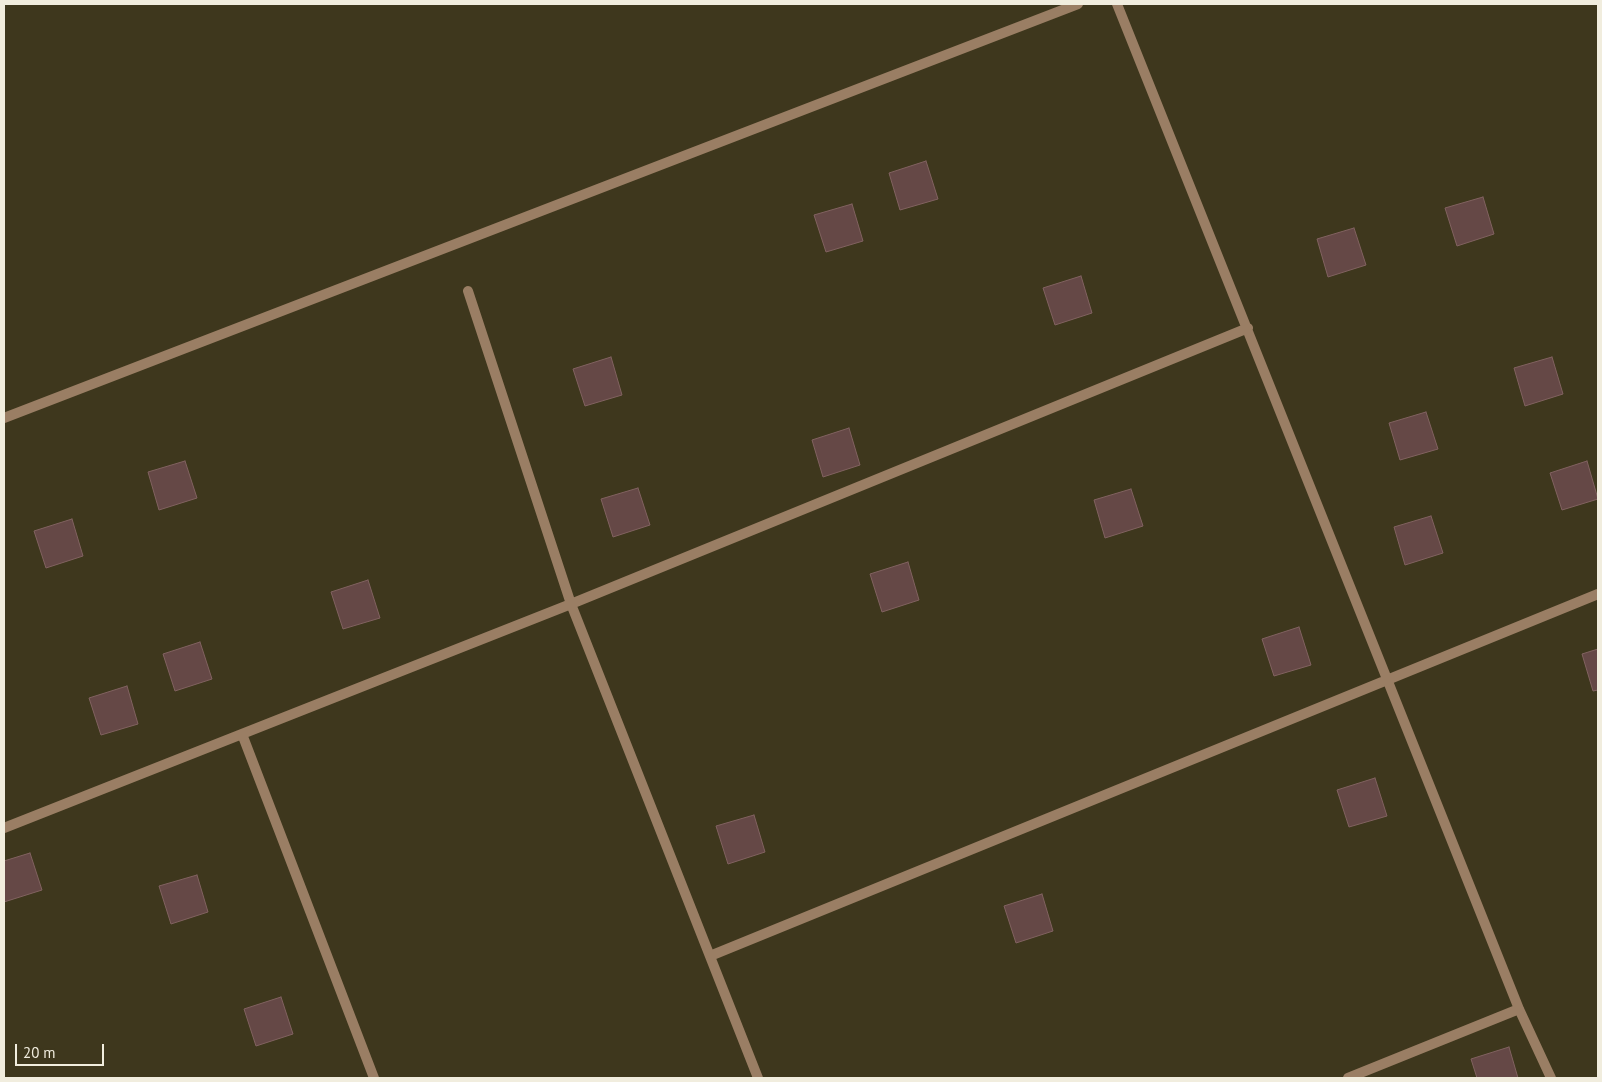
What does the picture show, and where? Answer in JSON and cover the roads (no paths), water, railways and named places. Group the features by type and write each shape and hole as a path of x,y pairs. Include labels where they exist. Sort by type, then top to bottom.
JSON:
{"street":[{"path":"4,418 1078,4"},
{"path":"1116,4 1248,328 1519,1008 1550,1078"},
{"path":"468,291 571,604 758,1078"},
{"path":"4,828 571,604 1248,328"},
{"path":"710,956 1598,594"},
{"path":"242,734 374,1078"},
{"path":"1348,1078 1519,1008"}]}
